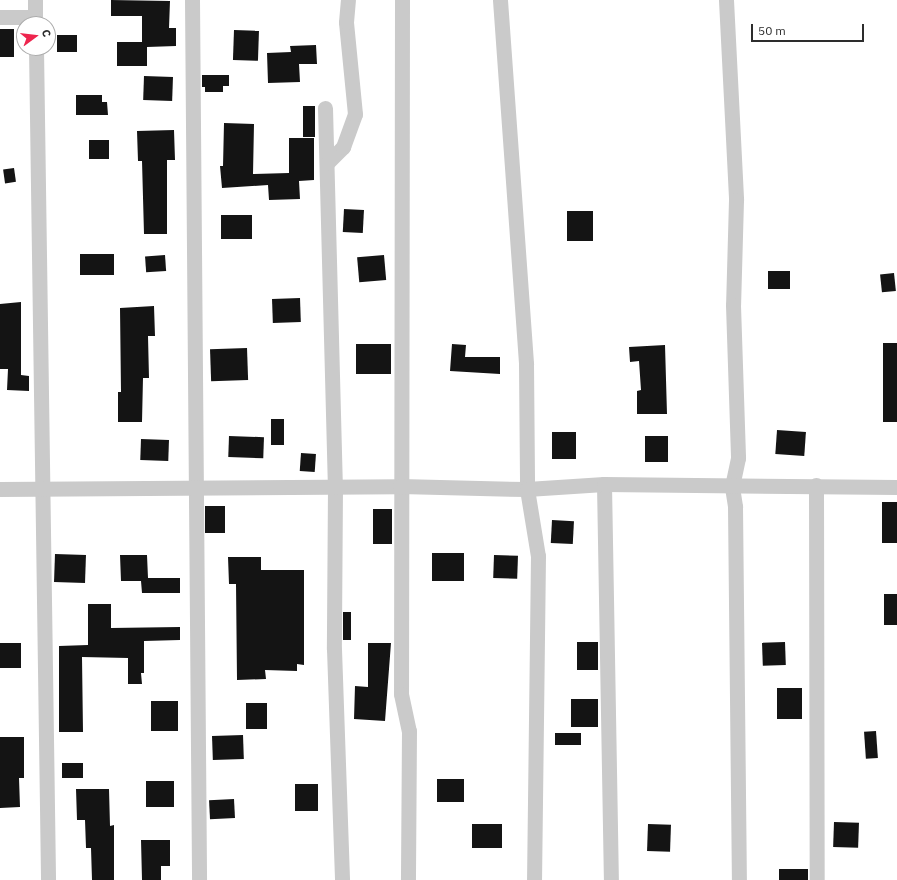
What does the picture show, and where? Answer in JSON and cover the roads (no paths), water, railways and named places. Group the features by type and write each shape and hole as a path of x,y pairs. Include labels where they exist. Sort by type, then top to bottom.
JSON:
{"street":[{"path":"35,0 35,16"},
{"path":"192,0 199,880"},
{"path":"327,163 343,147 355,114 346,22 348,0"},
{"path":"402,0 400,486 401,694 410,731 408,880"},
{"path":"500,0 526,364 527,489 538,556 534,880"},
{"path":"726,0 736,200 733,305 738,458 732,487 735,507 739,880"},
{"path":"0,17 16,18"},
{"path":"36,56 48,880"},
{"path":"325,108 335,487 334,649 342,880"},
{"path":"604,484 611,880"},
{"path":"0,489 400,486 527,489 604,484 732,487 897,487"},
{"path":"816,486 817,880"}]}
